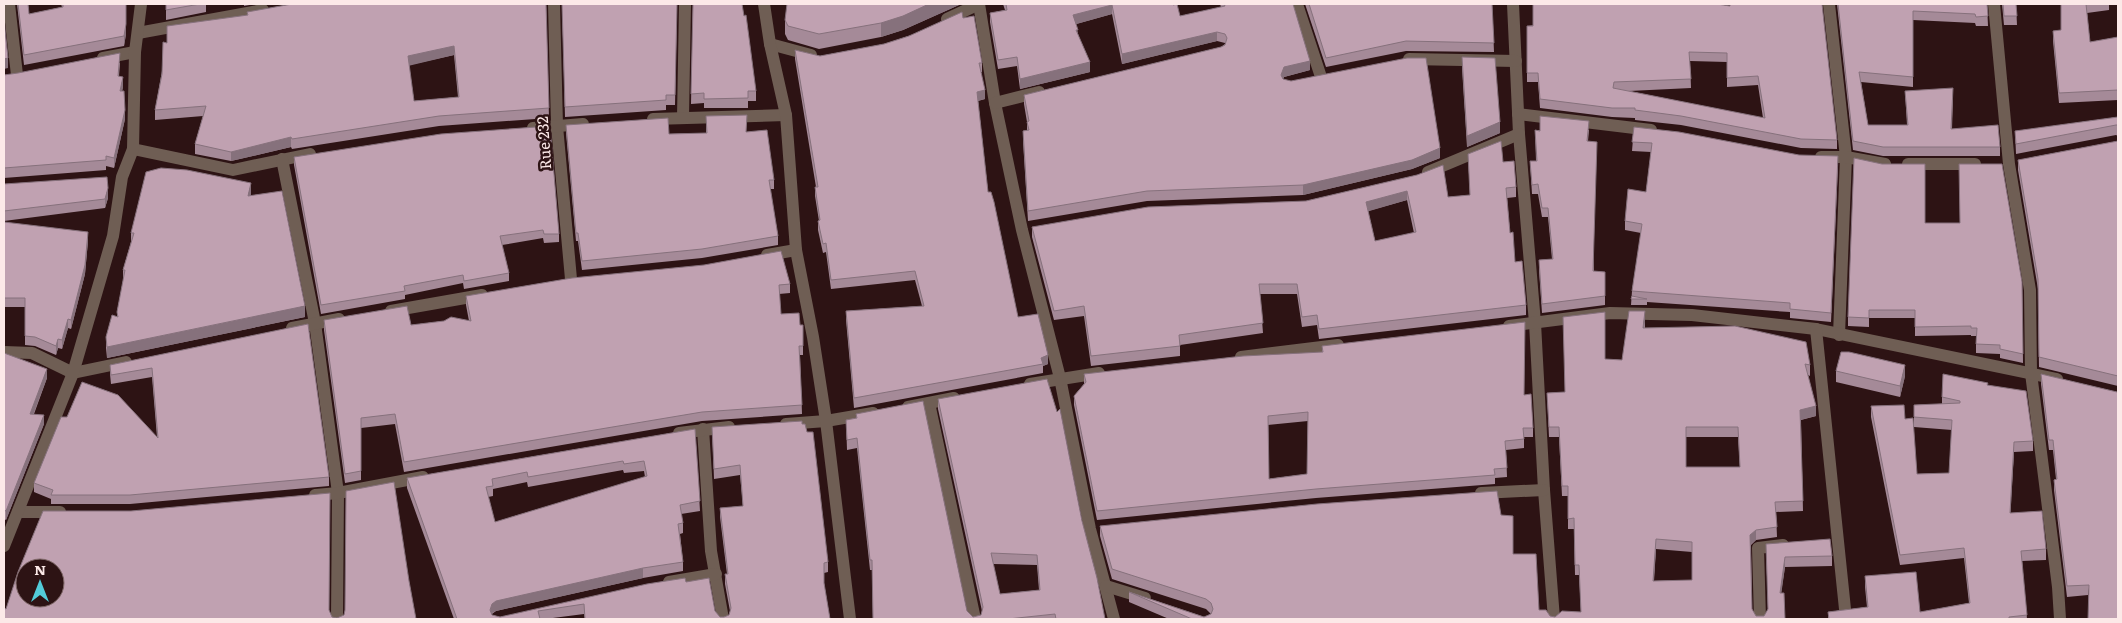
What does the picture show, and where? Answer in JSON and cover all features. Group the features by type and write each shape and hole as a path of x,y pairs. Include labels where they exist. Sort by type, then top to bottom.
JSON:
{"street":[{"path":"4,77 21,74 10,4"},
{"path":"4,546 74,373 113,236 117,177 134,149 135,52 141,4"},
{"name":"Rue 232","path":"554,4 557,126 571,280"},
{"path":"683,117 685,4"},
{"path":"764,4 770,44 786,115 796,250 813,337 826,421 850,619"},
{"path":"938,23 979,4 995,103 1095,528 1114,619"},
{"path":"1296,4 1326,76 1305,80"},
{"path":"1513,4 1519,134 1535,323 1544,490 1554,619"},
{"path":"1829,4 1846,157 1845,222 1839,335"},
{"path":"1994,4 2004,163 2030,290 2031,373 2058,587 2060,619"},
{"path":"138,33 280,7"},
{"path":"770,44 819,57 828,55"},
{"path":"90,61 135,52"},
{"path":"1396,61 1406,59 1516,61"},
{"path":"995,103 1054,89"},
{"path":"1518,114 1661,131"},
{"path":"644,120 683,117 786,115"},
{"path":"518,129 596,123"},
{"path":"1415,177 1519,134"},
{"path":"134,149 233,170 282,159 321,153"},
{"path":"1810,156 1846,157 1882,164 2004,163"},
{"path":"282,159 315,323 338,493 337,619"},
{"path":"759,256 796,250"},
{"path":"383,312 490,294"},
{"path":"1495,327 1610,313 1682,314 1816,330 2070,382"},
{"path":"276,331 354,317"},
{"path":"1816,330 1834,541 1845,609"},
{"path":"1228,358 1347,344"},
{"path":"4,352 32,353 74,373 141,359"},
{"path":"1013,387 1060,378 1110,372"},
{"path":"769,425 826,421 966,396"},
{"path":"929,403 974,619"},
{"path":"665,436 703,429 741,427"},
{"path":"703,429 711,551 724,619"},
{"path":"299,496 338,493 435,474"},
{"path":"1466,494 1544,490"},
{"path":"18,512 74,512"},
{"path":"1760,619 1758,548 1799,544"},
{"path":"654,584 716,574"},
{"path":"1106,586 1160,603"}],"building":[{"path":"18,4 28,4 29,14 63,7 63,4 126,4 124,36 24,55"},
{"path":"166,4 200,4 166,10"},
{"path":"292,4 546,4 549,108 439,116 292,139 291,137 231,152 195,144 206,106 155,110 162,74 163,42 167,43 167,26 248,15 247,12","holes":["454,46 459,97 414,101 408,56"]},
{"path":"562,4 677,4 675,95 666,95 666,100 565,107"},
{"path":"693,4 742,4 744,16 746,15 756,91 748,91 748,98 704,99 704,93 691,94"},
{"path":"787,4 929,4 903,16 881,23 819,34 788,26 785,20"},
{"path":"1006,4 1177,4 1180,16 1225,6 1224,4 1293,4 1310,61 1284,67 1281,75 1283,79 1291,81 1407,58 1426,58 1440,148 1412,160 1303,185 1147,191 1028,211 1023,131 1029,130 1027,122 1029,121 1024,95 1221,47 1225,45 1227,38 1225,34 1217,32 1122,54 1112,5 1073,15 1078,30 1076,30 1090,62 1020,79 1017,57 998,60 990,13 1007,10"},
{"path":"1309,4 1492,4 1494,43 1406,41 1326,58"},
{"path":"1533,4 1717,4 1730,6 1730,4 1822,4 1837,140 1801,139 1681,116 1635,110 1635,108 1612,108 1540,99 1538,73 1527,73 1527,26 1533,26","holes":["1689,52 1727,53 1727,78 1758,76 1765,118 1613,88 1614,82 1691,79"]},
{"path":"1838,4 1987,4 1988,16 1976,17 1975,14 1913,11 1913,77 1859,72 1868,125 1908,125 1905,91 1953,88 1951,129 1998,125 2000,147 1883,147 1853,141"},
{"path":"2003,4 2016,4 2017,16 2004,16"},
{"path":"2061,4 2086,4 2090,42 2118,37 2118,90 2059,93 2053,31 2061,30"},
{"path":"962,12 963,18 974,16 982,63 979,63 985,90 977,92 988,192 991,192 994,202 1018,317 1038,314 1048,355 1041,358 1043,364 854,398 846,311 924,306 915,271 831,280 826,243 823,244 818,221 820,220 815,187 818,187 795,50 820,56 884,44 909,36"},
{"path":"4,20 8,58 4,59"},
{"path":"120,53 118,76 123,77 120,91 124,91 125,110 114,158 106,156 106,160 4,168 4,75"},
{"path":"1462,57 1495,58 1500,122 1467,136"},
{"path":"747,115 746,132 767,130 774,180 769,180 778,236 702,249 582,261 578,233 576,233 566,125 668,118 669,134 707,133 706,116"},
{"path":"1540,116 1589,121 1587,141 1597,142 1593,271 1605,272 1605,296 1542,304 1539,260 1553,259 1548,208 1542,208 1538,184 1532,185 1530,161 1537,161 1535,130 1540,131"},
{"path":"2118,117 2118,125 2016,144 2015,131"},
{"path":"550,126 559,234 544,234 543,230 500,236 509,273 464,281 463,275 404,286 405,291 321,305 294,157 441,134"},
{"path":"1634,127 1679,132 1799,155 1838,156 1831,313 1790,309 1790,303 1632,291 1642,224 1625,221 1628,189 1646,192 1652,143 1632,142"},
{"path":"1501,141 1503,162 1514,161 1516,187 1506,188 1510,233 1513,232 1515,262 1522,261 1526,305 1319,329 1317,315 1302,317 1297,284 1259,284 1263,323 1179,335 1180,346 1091,356 1084,306 1054,311 1032,227 1148,207 1306,201 1417,175 1443,165 1448,197 1470,195 1468,154","holes":["1407,191 1416,232 1375,241 1366,202"]},
{"path":"2118,141 2118,376 2039,357 2038,279 2018,160"},
{"path":"1854,158 1882,164 1925,164 1925,223 1960,223 1959,164 2002,164 2022,282 2023,354 2000,349 2000,345 1976,344 1977,328 1971,328 1971,326 1915,327 1915,310 1869,310 1869,318 1848,317"},
{"path":"161,168 187,170 251,183 248,196 282,191 305,306 107,347 106,337 112,315 118,317 117,312 125,270 123,270 134,233 131,233 146,172"},
{"path":"107,177 108,188 105,199 4,211 4,184"},
{"path":"4,222 88,232 85,265 71,320 68,319 62,340 58,339 56,346 35,337 25,336 25,298 4,298"},
{"path":"781,251 790,284 779,285 781,314 799,313 800,325 803,325 803,346 799,346 802,405 702,412 404,462 395,414 361,418 361,471 345,474 324,320 407,306 411,325 444,321 451,317 471,321 466,296 572,278 704,265"},
{"path":"1632,296 1647,299 1631,299"},
{"path":"1629,311 1645,311 1643,328 1735,326 1806,342 1810,365 1805,364 1816,406 1800,410 1803,501 1775,502 1777,527 1756,530 1750,535 1752,609 1756,616 1764,616 1768,609 1766,544 1830,539 1832,556 1785,557 1780,593 1784,593 1785,619 1192,619 1129,592 1204,617 1211,614 1213,609 1211,603 1206,599 1112,569 1100,526 1317,504 1497,491 1501,515 1513,516 1513,554 1536,554 1539,610 1546,610 1550,616 1555,617 1562,611 1581,612 1579,565 1575,565 1574,518 1568,519 1568,486 1562,486 1559,427 1549,427 1547,393 1565,392 1563,317 1605,312 1605,359 1622,360","holes":["1686,427 1738,427 1740,467 1686,467","1656,539 1692,542 1692,580 1653,581"]},
{"path":"1525,322 1524,395 1531,394 1533,428 1523,428 1524,439 1505,441 1507,468 1494,469 1495,475 1316,489 1097,511 1074,396 1086,382 1084,374 1243,356 1323,352 1322,346","holes":["1308,412 1307,474 1269,479 1268,416"]},
{"path":"308,324 329,477 130,495 51,495 53,490 34,483 61,417 67,417 82,382 118,395 158,438 152,368 111,375 110,365"},
{"path":"1841,352 1849,352 1905,365 1900,386 1836,371"},
{"path":"4,353 47,369 30,414 44,415 6,511 4,510"},
{"path":"1943,374 1988,383 1987,385 2026,391 2033,441 2014,442 2010,513 2042,511 2046,549 2021,551 2027,615 2009,617 2009,619 1829,619 1828,612 1868,607 1865,576 1916,572 1920,612 1970,603 1964,548 1900,555 1871,406 1904,405 1905,419 1913,418 1917,474 1949,473 1952,420 1914,417 1914,405 1960,403 1960,401 1942,397"},
{"path":"2041,374 2118,391 2118,619 2088,619 2089,585 2067,586 2054,480 2057,479 2053,440 2049,440"},
{"path":"1047,379 1057,412 1060,409 1082,521 1097,578 1105,619 1056,619 1055,614 1008,619 873,619 872,560 870,560 857,438 847,440 846,420 857,418 856,414 923,401 967,611 973,617 981,615 983,607 938,399","holes":["991,553 1037,555 1040,590 1000,594"]},
{"path":"802,421 807,432 813,432 828,562 824,563 824,583 830,619 585,619 584,604 538,611 540,619 457,619 407,478 695,429 700,501 680,505 683,523 678,524 683,562 643,568 496,601 492,604 490,610 492,615 500,617 647,584 685,578 686,582 709,578 715,611 720,617 729,615 731,608 725,574 728,574 720,508 743,506 740,465 714,469 712,427","holes":["623,461 624,464 644,461 647,476 495,522 486,487 493,486 492,479 527,472 528,477"]},
{"path":"394,482 416,619 4,619 4,608 6,609 15,581 15,608 65,608 65,558 24,558 43,511 131,511 330,493 329,610 332,617 337,618 344,615 346,491"}]}
